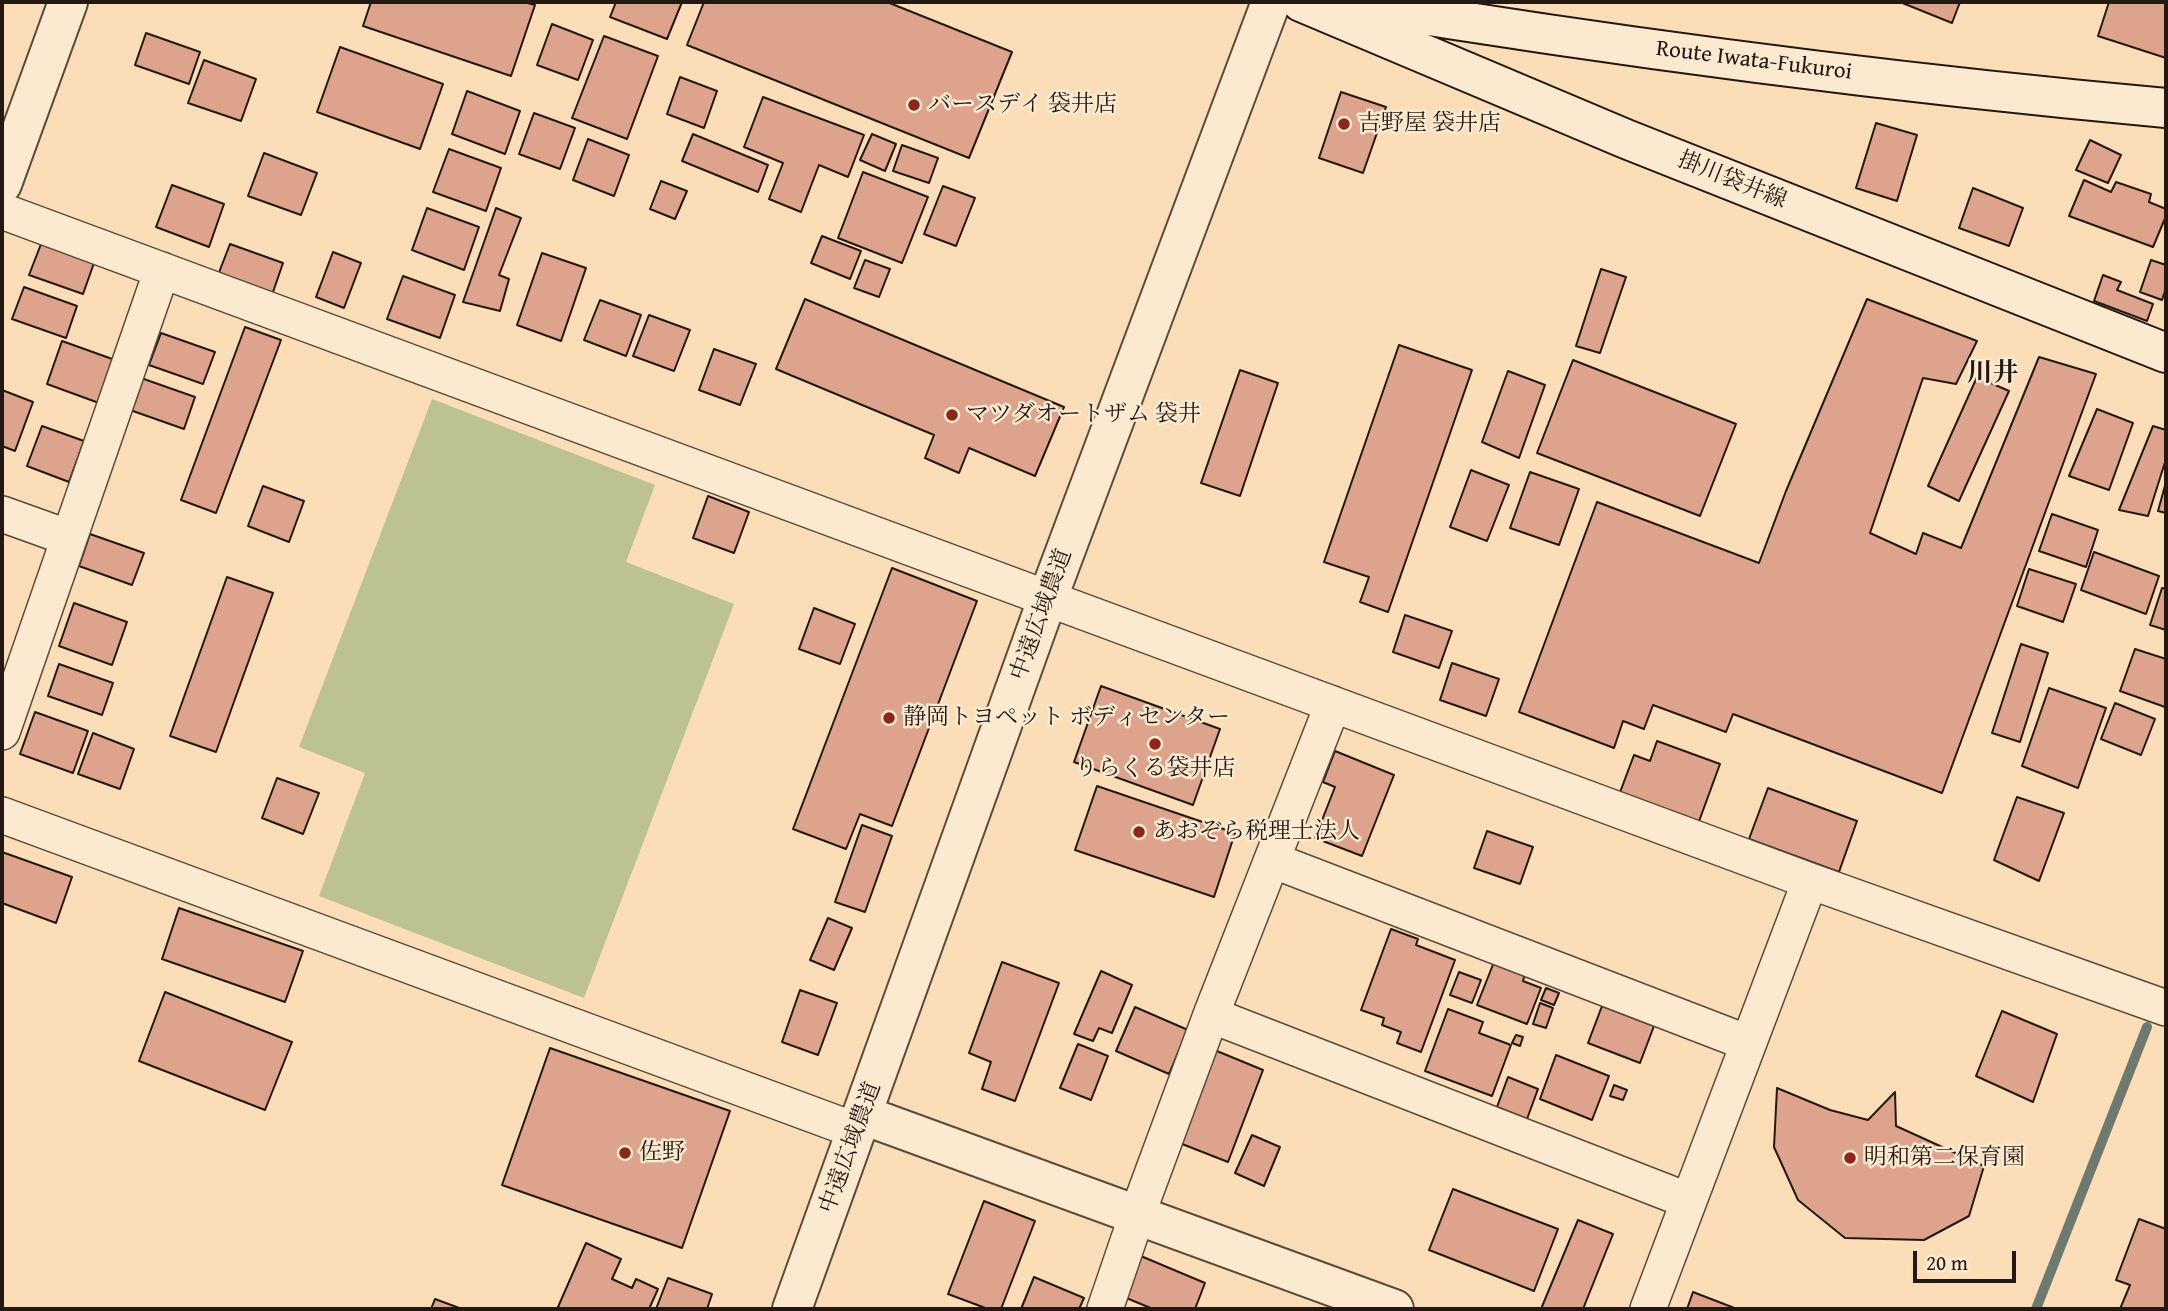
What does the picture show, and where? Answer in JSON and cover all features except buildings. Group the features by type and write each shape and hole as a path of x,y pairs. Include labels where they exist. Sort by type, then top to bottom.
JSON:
{"street":[{"path":"2,184 68,2"},
{"name":"中遠広域農道","path":"792,1309 1047,600 1271,2"},
{"name":"掛川袋井線","path":"1301,2 1613,134 2166,353"},
{"name":"Route Iwata-Fukuroi","path":"1343,2 1517,31 2023,95 2166,108"},
{"path":"2,211 1047,600 1810,881 2166,1008"},
{"path":"2,732 162,270"},
{"path":"2,514 69,538"},
{"path":"1105,1309 1211,1015 1332,704"},
{"path":"2,815 860,1123 1137,1215 1394,1309"},
{"path":"1272,860 1748,1044"},
{"path":"1648,1309 1810,881"},
{"path":"1211,1015 1689,1201"}],"green space":[{"path":"432,399 655,485 626,562 734,604 584,998 319,896 365,773 299,747"}],"waterway":[{"path":"2036,1309 2147,1027"}],"place":[{"name":"バースデイ 袋井店","path":"914,105"},
{"name":"吉野屋 袋井店","path":"1344,124"},
{"name":"マツダオートザム 袋井","path":"952,415"},
{"name":"静岡トヨペット ボディセンター","path":"889,718"},
{"name":"りらくる袋井店","path":"1155,744"},
{"name":"あおぞら税理士法人","path":"1139,832"},
{"name":"佐野","path":"625,1153"},
{"name":"明和第二保育園","path":"1850,1158"}],"district":[{"name":"川井","path":"1993,374"}]}
